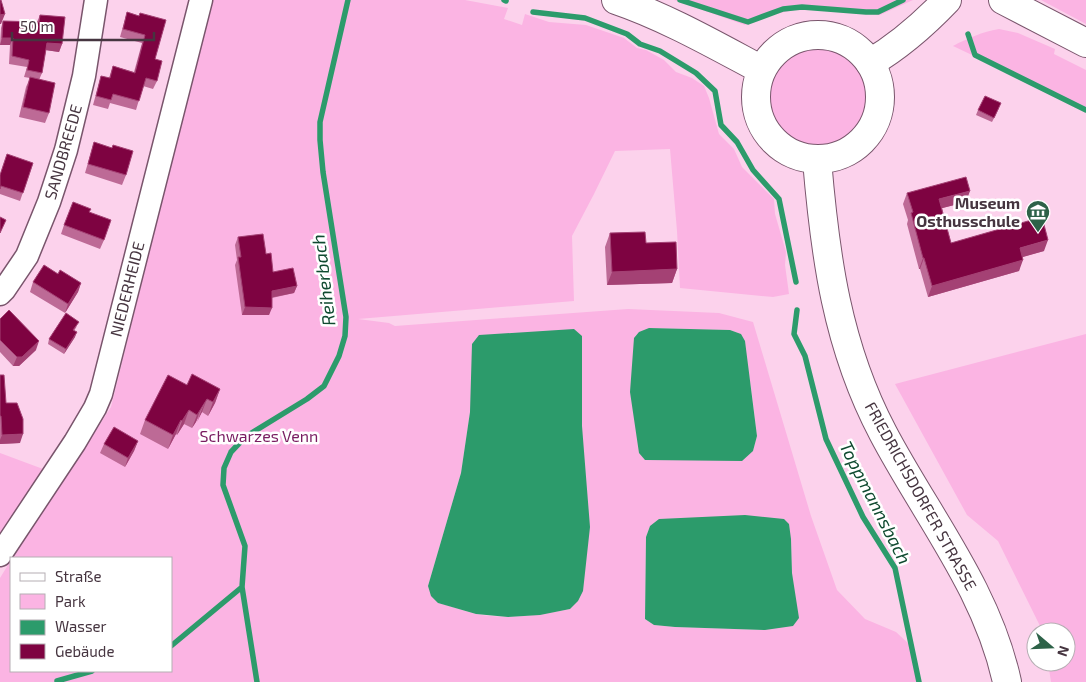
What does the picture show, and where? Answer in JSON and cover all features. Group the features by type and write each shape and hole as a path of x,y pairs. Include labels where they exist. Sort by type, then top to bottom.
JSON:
{"main road":[{"path":"616,0 657,16 762,70"},
{"path":"870,63 908,37 947,0"},
{"path":"1003,0 1086,43"},
{"path":"818,34 844,40 864,54 870,63 876,73 880,94 878,114 869,133 854,148 837,157 817,160 793,154 774,142 762,127 756,108 756,90 762,70 774,53 793,40 818,34"},
{"name":"FRIEDRICHSDORFER STRASSE","path":"817,160 833,293 843,332 866,399 882,432 982,606 995,639 1007,682"}],"street":[{"name":"SANDBREEDE","path":"0,294 27,256 49,202 66,150 84,76 96,0"},
{"name":"NIEDERHEIDE","path":"0,555 75,442 98,401 202,0"}],"green space":[{"name":"Schwarzes Venn","path":"212,0 465,0 508,8 504,19 522,25 525,14 549,22 586,25 624,38 637,48 646,50 664,60 676,72 692,78 704,86 719,134 734,149 742,167 774,199 775,214 786,252 785,265 789,294 773,297 680,288 670,149 615,151 572,236 574,301 358,319 389,323 395,326 628,309 719,313 753,322 811,516 837,590 865,619 896,632 910,645 921,682 0,682 0,578 10,562 10,672 172,672 172,557 14,557 111,407","holes":["649,328 730,330 741,334 751,387 757,436 753,451","582,336 582,426 570,609 535,615 500,617 476,614 438,603 428,586 461,473 470,412","650,526 791,539 792,573 765,630 675,627 654,625 645,619 646,537"]},
{"path":"674,0 913,0 880,15 804,8 770,15 745,25"},
{"path":"1041,0 1086,0 1086,24"},
{"path":"999,29 1018,33 1055,49 1054,54 1086,70 1086,109 953,46 964,40"},
{"path":"818,46 838,50 855,61 866,78 870,98 866,118 855,135 838,146 818,150 798,146 781,135 770,118 766,98 770,78 781,61 798,50"},
{"path":"1086,334 1086,682 1051,682 1050,672 1076,672 1076,622 1038,622 998,541 967,515 895,384"},
{"path":"0,453 43,469 0,535"}],"water":[{"path":"649,328 730,330 741,334 745,341 757,436 753,451 742,461 645,460 639,453 630,392 634,338 639,332"},
{"path":"574,329 582,336 582,426 590,527 583,591 578,601 570,609 540,615 508,617 476,614 438,603 431,596 428,586 461,473 470,412 472,344 479,335"},
{"path":"745,515 784,519 789,524 792,573 799,618 793,626 765,630 675,627 654,625 645,619 646,537 650,526 659,519"}],"building":[{"path":"0,0 5,14 0,15"},
{"path":"127,12 139,16 140,13 166,20 155,59 162,61 157,81 146,78 139,101 113,94 111,100 96,96 101,76 110,78 113,66 135,73 145,35 123,29"},
{"path":"40,15 65,17 62,44 47,43 42,73 27,70 29,60 12,56 13,38 2,38 3,21 39,22"},
{"path":"30,77 55,83 49,113 23,107"},
{"path":"985,96 1001,103 994,118 978,110"},
{"path":"94,142 112,148 113,145 133,151 126,175 88,164"},
{"path":"7,154 33,163 23,193 1,186 0,189 0,175"},
{"path":"966,177 970,191 939,199 951,243 1042,217 1048,240 1020,248 1023,260 932,286 907,193"},
{"path":"73,202 91,209 89,212 111,220 104,240 64,225"},
{"path":"0,217 6,220 0,233"},
{"path":"645,232 646,243 676,242 677,269 612,272 610,233"},
{"path":"263,234 266,254 271,253 273,272 293,268 297,286 272,291 272,308 245,307 238,257 241,257 238,237"},
{"path":"44,265 58,274 60,270 81,283 68,304 33,282"},
{"path":"9,310 39,341 22,357 17,357 0,340 0,319"},
{"path":"66,313 79,322 73,330 77,332 66,349 49,339"},
{"path":"192,374 220,389 213,402 207,399 197,415 189,410 173,435 145,420 168,375 187,385"},
{"path":"0,375 4,375 6,403 17,403 23,419 23,434 2,435"},
{"path":"114,427 138,441 128,458 104,444"}],"waterway":[{"name":"Reiherbach","path":"257,682 242,587 245,546 223,485 224,468 231,452 245,437 307,399 324,386 339,356 345,336 346,317 323,172 320,122 348,0"},
{"path":"680,0 748,22 783,9 802,7 878,12 903,0"},
{"name":"Toppmannsbach","path":"533,12 585,18 627,34 640,44 660,51 696,73 715,91 721,125 737,142 753,170 779,199 796,282"},
{"path":"968,34 975,55 1086,110"},
{"name":"Toppmannsbach","path":"797,310 794,334 805,356 826,439 863,517 895,568 919,682"},
{"path":"172,645 242,587"},
{"path":"57,681 88,672"}],"place":[{"name":"Museum Osthusschule","path":"1038,233"}]}
